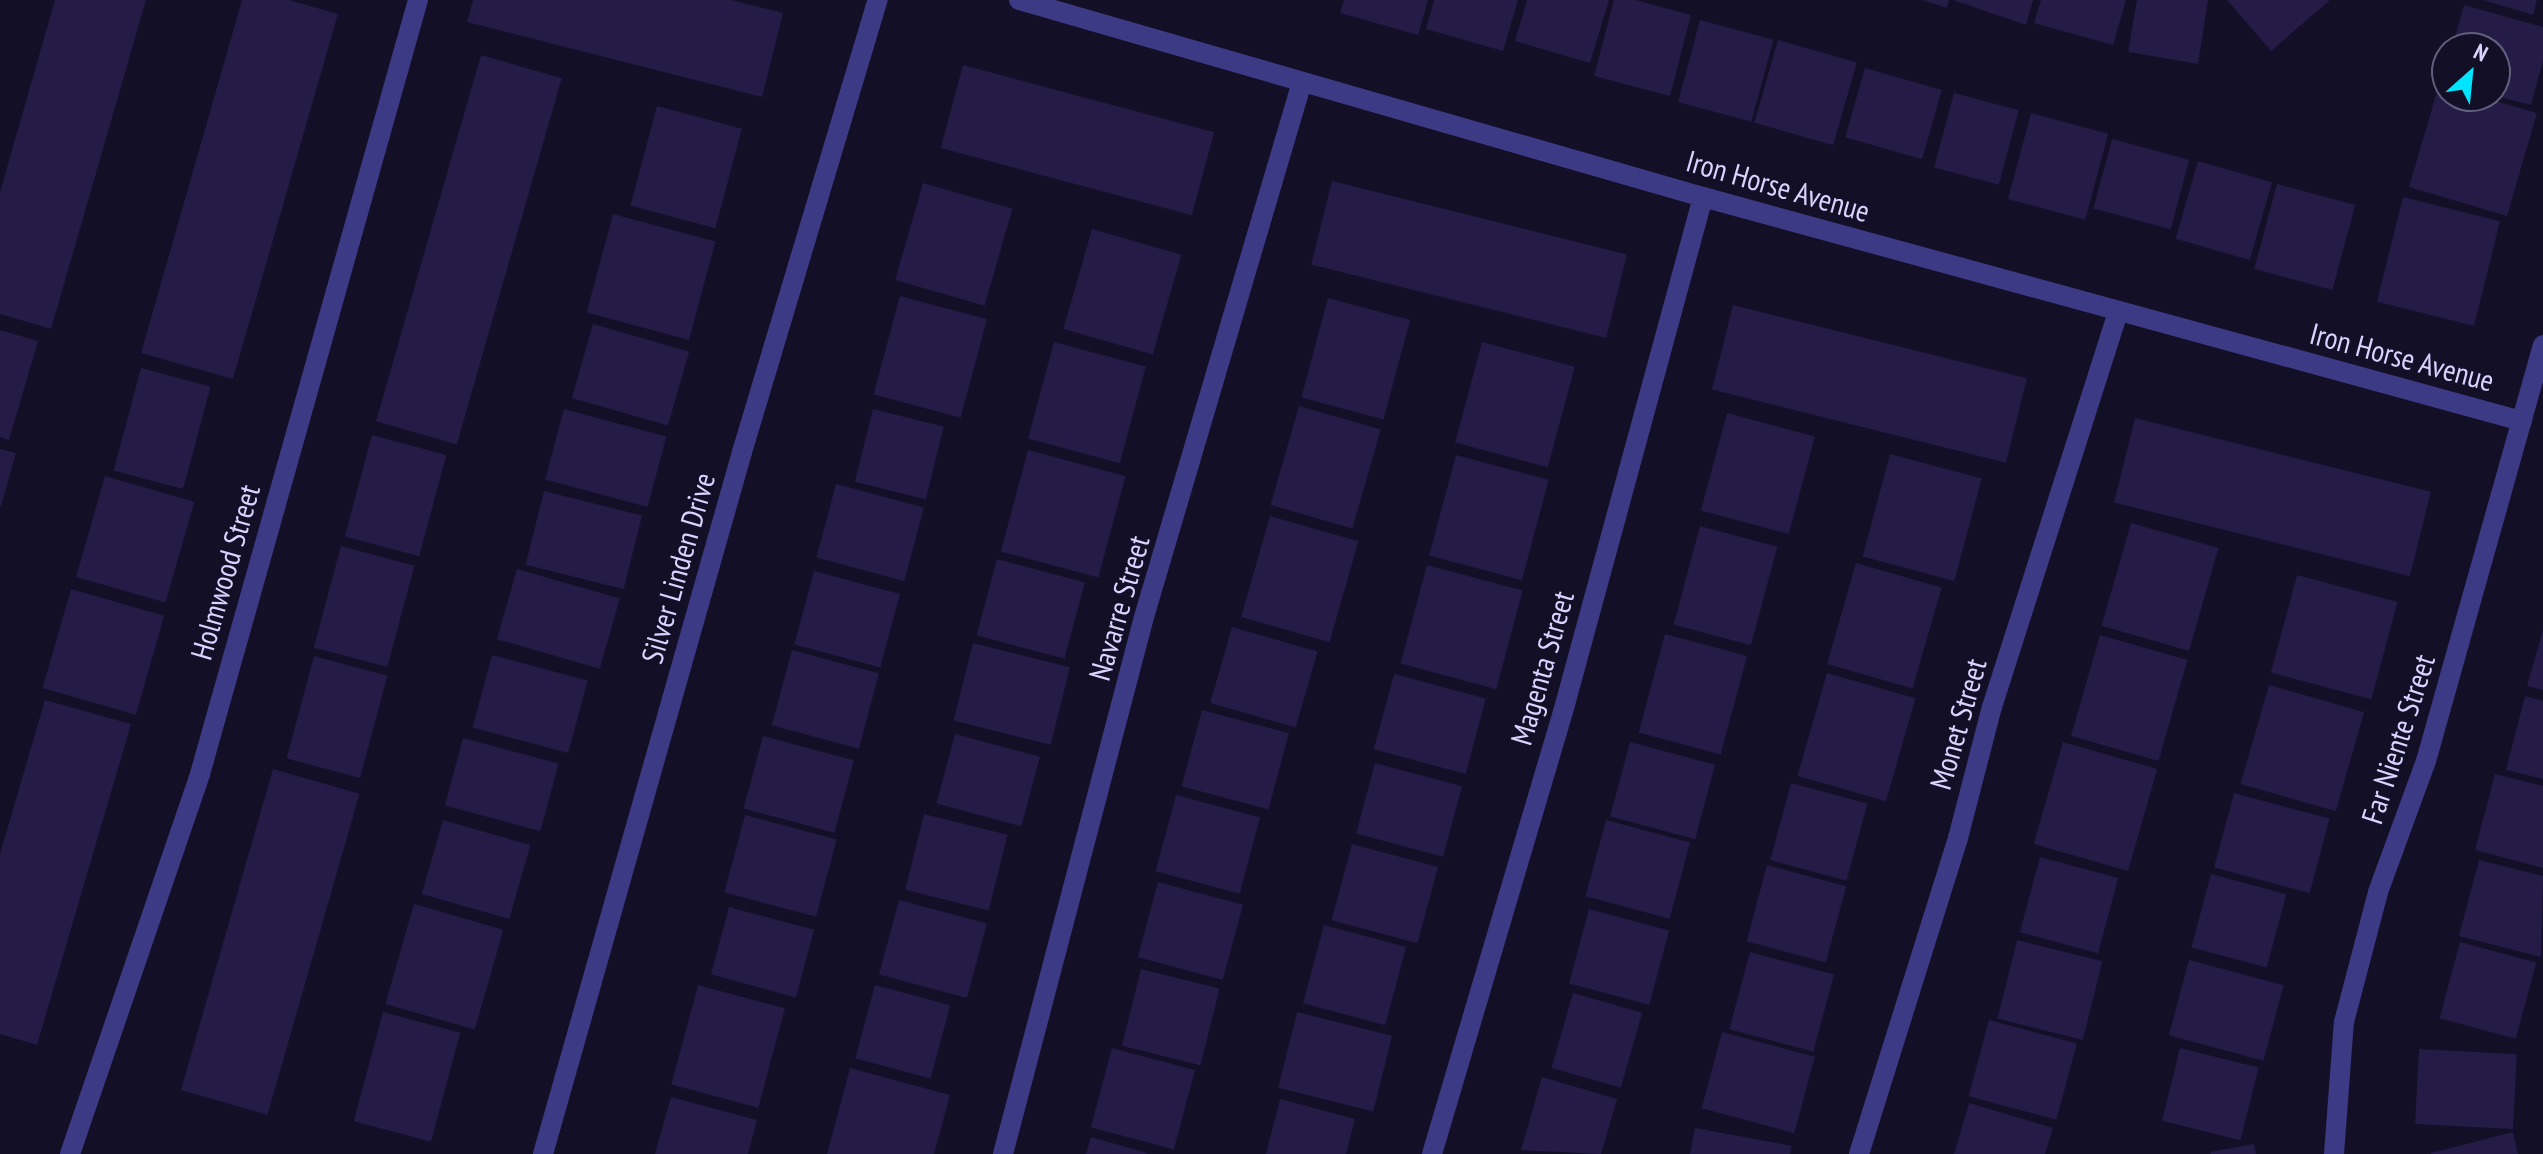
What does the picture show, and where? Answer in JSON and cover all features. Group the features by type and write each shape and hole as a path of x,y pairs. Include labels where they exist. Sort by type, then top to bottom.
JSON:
{"street":[{"name":"Holmwood Street","path":"70,1154 200,774 418,0"},
{"name":"Silver Linden Drive","path":"543,1154 742,452 878,0"},
{"name":"Iron Horse Avenue","path":"1019,0 1703,197 2522,421"},
{"name":"Navarre Street","path":"1003,1154 1144,617 1302,82"},
{"name":"Magenta Street","path":"1432,1154 1563,712 1703,197"},
{"name":"Monet Street","path":"1859,1154 1958,838 1992,707 2118,312"},
{"name":"Far Niente Street","path":"2334,1154 2344,1022 2378,892 2431,746 2543,345"}],"building":[{"path":"55,0 146,0 51,329 0,314 0,192"},
{"path":"242,0 289,0 338,14 233,379 141,353"},
{"path":"473,0 731,0 783,13 762,97 467,22"},
{"path":"1344,0 1428,0 1418,35 1340,13"},
{"path":"1434,0 1518,0 1503,51 1426,29"},
{"path":"1527,0 1609,0 1590,63 1515,41"},
{"path":"1614,0 1635,0 1691,15 1670,96 1594,76"},
{"path":"1922,0 1949,0 1947,8"},
{"path":"1953,0 2033,0 2026,25"},
{"path":"2041,0 2126,0 2113,45 2034,23"},
{"path":"2137,0 2208,0 2198,64 2128,52"},
{"path":"2227,0 2330,0 2271,51"},
{"path":"2483,0 2537,0 2533,15"},
{"path":"2464,5 2543,27 2543,61 2531,105 2511,100 2511,32 2456,32"},
{"path":"1700,20 1773,40 1751,122 1678,102"},
{"path":"1778,40 1857,63 1833,145 1754,123"},
{"path":"481,55 562,78 457,444 376,421"},
{"path":"963,65 1214,132 1192,215 941,148"},
{"path":"1865,68 1942,90 1922,159 1845,137"},
{"path":"1954,93 2019,110 1999,185 1934,167"},
{"path":"657,106 742,129 715,228 630,205"},
{"path":"2511,106 2537,113 2507,216 2409,187 2431,112 2511,112"},
{"path":"2031,113 2108,134 2085,220 2008,199"},
{"path":"2112,139 2189,160 2171,229 2093,209"},
{"path":"2198,161 2272,182 2250,260 2176,239"},
{"path":"1332,181 1627,255 1606,338 1311,264"},
{"path":"923,183 1012,209 985,306 895,280"},
{"path":"2277,184 2355,205 2332,290 2254,269"},
{"path":"2403,197 2500,221 2474,326 2377,302"},
{"path":"613,214 715,241 689,340 587,313"},
{"path":"1092,229 1181,255 1153,355 1063,329"},
{"path":"900,296 987,319 961,418 874,395"},
{"path":"1328,298 1410,320 1383,419 1301,397"},
{"path":"1733,305 2027,378 2006,463 1712,389"},
{"path":"593,324 689,352 668,426 572,398"},
{"path":"0,330 38,341 9,440 0,437"},
{"path":"1054,342 1146,367 1120,463 1028,439"},
{"path":"1482,342 1575,367 1548,467 1455,442"},
{"path":"141,368 211,387 183,489 114,470"},
{"path":"1299,406 1381,429 1352,528 1271,505"},
{"path":"564,409 666,436 647,507 545,480"},
{"path":"873,409 944,427 926,499 855,482"},
{"path":"1727,413 1815,437 1789,534 1701,511"},
{"path":"2135,418 2431,492 2410,576 2114,502"},
{"path":"372,435 446,455 419,556 345,536"},
{"path":"0,449 16,453 1,506 0,506"},
{"path":"1028,450 1126,476 1098,578 1001,551"},
{"path":"1890,454 1982,479 1954,581 1863,556"},
{"path":"1456,455 1549,480 1522,580 1429,555"},
{"path":"105,476 194,502 165,603 76,577"},
{"path":"836,484 924,508 904,581 816,557"},
{"path":"544,491 642,515 624,589 526,565"},
{"path":"1270,516 1358,541 1329,642 1241,617"},
{"path":"2131,523 2218,548 2189,651 2102,626"},
{"path":"1700,526 1777,547 1751,645 1674,625"},
{"path":"341,546 414,566 387,667 314,647"},
{"path":"997,559 1085,583 1064,659 977,635"},
{"path":"1856,563 1942,588 1913,688 1827,664"},
{"path":"1427,565 1523,591 1496,689 1401,664"},
{"path":"517,569 620,598 600,669 497,639"},
{"path":"814,571 900,594 880,667 794,644"},
{"path":"2297,575 2397,602 2371,699 2271,673"},
{"path":"71,589 164,616 136,715 43,688"},
{"path":"1232,627 1318,652 1296,727 1210,703"},
{"path":"2543,630 2543,690 2527,686"},
{"path":"1665,634 1747,656 1721,755 1639,733"},
{"path":"2100,635 2187,660 2159,761 2071,736"},
{"path":"973,643 1070,667 1051,745 954,721"},
{"path":"792,650 879,673 859,749 772,725"},
{"path":"492,655 588,681 568,753 473,727"},
{"path":"314,656 387,676 360,778 287,758"},
{"path":"1827,673 1915,698 1886,801 1798,776"},
{"path":"1394,674 1486,699 1466,774 1374,749"},
{"path":"2269,685 2364,712 2336,811 2241,784"},
{"path":"2525,696 2543,701 2543,779 2506,770"},
{"path":"45,700 131,724 37,1045 0,1034 0,854"},
{"path":"1202,710 1289,733 1268,810 1182,786"},
{"path":"955,734 1040,757 1021,826 936,804"},
{"path":"763,736 854,760 834,833 744,808"},
{"path":"463,738 559,764 541,831 445,806"},
{"path":"1630,742 1715,765 1695,839 1610,816"},
{"path":"2063,742 2157,769 2128,871 2034,844"},
{"path":"1375,763 1462,786 1443,857 1356,834"},
{"path":"273,769 360,794 267,1115 181,1090"},
{"path":"2495,774 2543,786 2543,868 2475,850"},
{"path":"1791,783 1867,803 1847,881 1770,860"},
{"path":"2234,793 2330,819 2310,893 2214,867"},
{"path":"1176,795 1260,818 1240,894 1156,871"},
{"path":"924,814 1007,835 989,910 905,890"},
{"path":"745,815 837,840 816,917 724,892"},
{"path":"443,820 530,845 509,919 422,894"},
{"path":"1606,820 1690,843 1670,919 1586,896"},
{"path":"1352,844 1438,867 1418,943 1332,920"},
{"path":"2040,857 2118,878 2098,953 2020,932"},
{"path":"2479,860 2543,876 2541,957 2459,936"},
{"path":"1767,865 1846,886 1826,963 1747,941"},
{"path":"2211,874 2286,894 2267,968 2191,947"},
{"path":"1158,882 1243,905 1223,980 1138,957"},
{"path":"899,900 987,924 967,998 879,974"},
{"path":"414,904 503,930 475,1030 385,1004"},
{"path":"729,907 814,930 796,997 711,975"},
{"path":"1589,909 1669,930 1649,1005 1569,983"},
{"path":"1324,925 1406,947 1385,1025 1303,1003"},
{"path":"2017,940 2102,961 2083,1040 1997,1019"},
{"path":"2460,942 2536,962 2516,1039 2440,1018"},
{"path":"1750,952 1834,975 1813,1052 1729,1029"},
{"path":"2189,960 2284,985 2263,1061 2169,1035"},
{"path":"1141,969 1220,989 1200,1065 1122,1046"},
{"path":"698,985 785,1008 758,1108 671,1084"},
{"path":"875,985 950,1005 931,1079 855,1058"},
{"path":"1573,993 1642,1013 1621,1088 1552,1068"},
{"path":"383,1012 460,1033 431,1142 354,1121"},
{"path":"1297,1012 1392,1036 1373,1111 1278,1088"},
{"path":"1989,1020 2077,1044 2056,1120 1969,1096"},
{"path":"1722,1032 1815,1057 1794,1133 1702,1108"},
{"path":"1112,1048 1195,1070 1174,1149 1091,1127"},
{"path":"2180,1048 2259,1068 2240,1140 2162,1121"},
{"path":"2419,1049 2517,1054 2513,1129 2415,1124"},
{"path":"850,1068 950,1095 934,1154 827,1154"},
{"path":"1542,1077 1617,1099 1601,1154 1521,1150"},
{"path":"671,1097 757,1120 748,1154 655,1154"},
{"path":"1280,1099 1355,1119 1346,1154 1266,1154"},
{"path":"1969,1103 2053,1128 2045,1154 1954,1154"},
{"path":"1695,1128 1792,1146 1790,1154 1690,1154"},
{"path":"2513,1132 2518,1154 2431,1154 2431,1153"},
{"path":"1091,1137 1147,1153 1147,1154 1086,1154"},
{"path":"2254,1144 2256,1154 2210,1152"}]}
